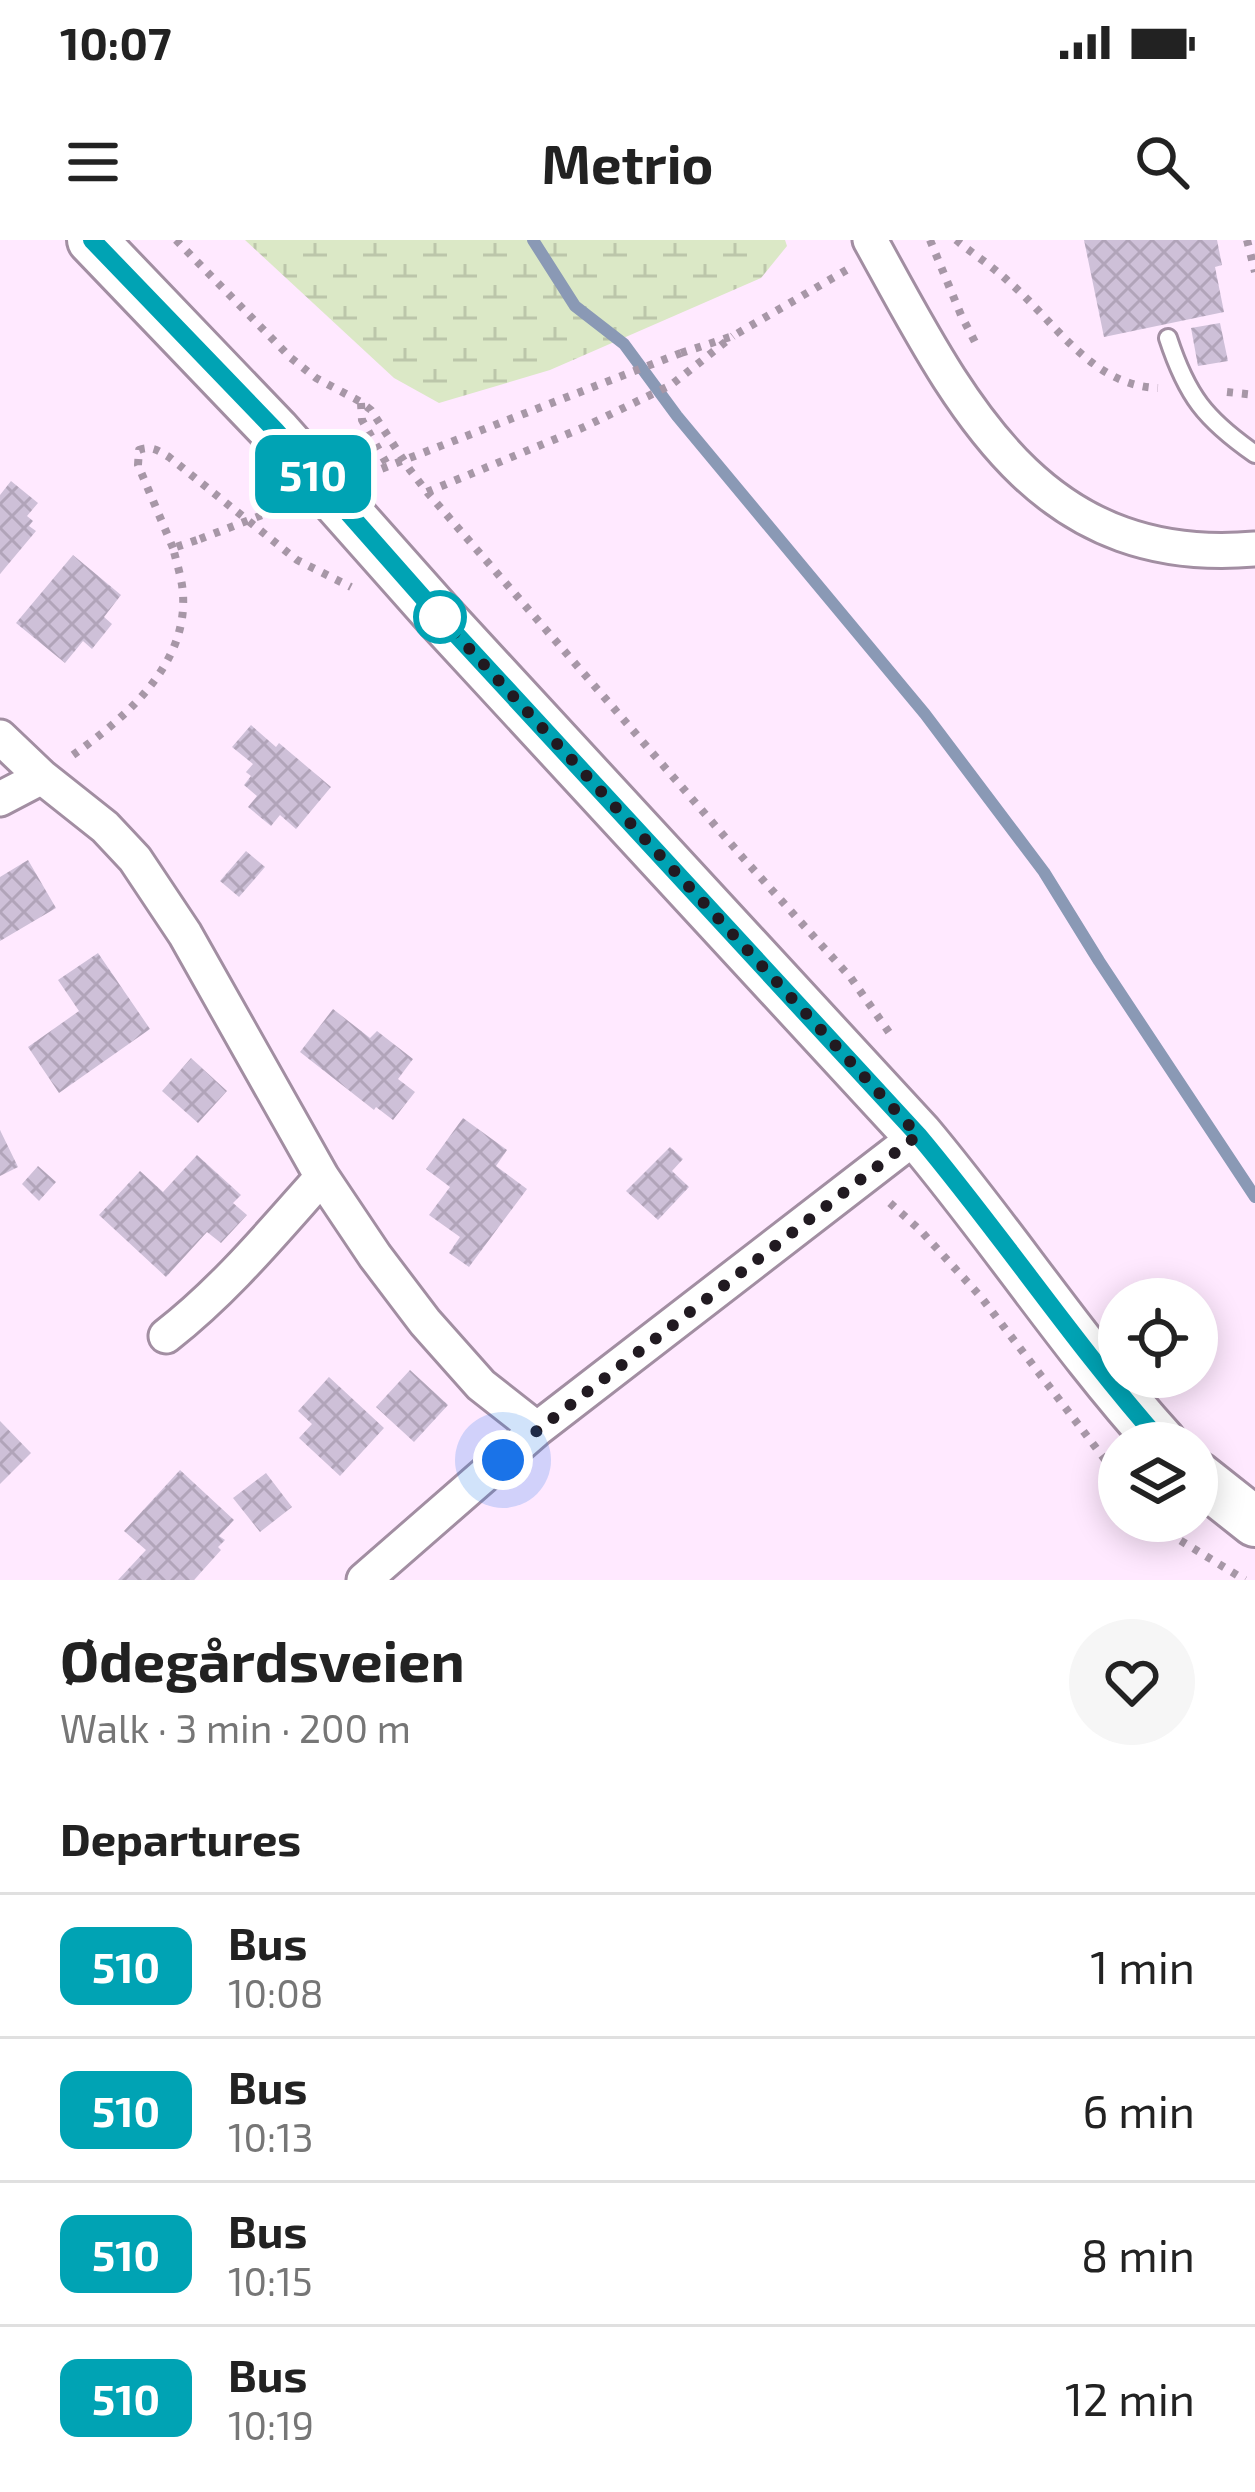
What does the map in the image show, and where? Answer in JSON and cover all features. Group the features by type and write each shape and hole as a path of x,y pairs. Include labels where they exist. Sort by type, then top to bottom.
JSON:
{"main road":[{"path":"92,240 275,430 441,618 918,1135 1143,1422"},
{"path":"1218,1493 1255,1522"}],"street":[{"path":"873,247 970,413 1018,469 1044,490 1109,530 1144,541 1208,550 1255,549"},
{"path":"0,737 105,827 135,859 163,897 322,1178 375,1256 481,1385 538,1430"},
{"path":"0,799 42,777"},
{"path":"364,1580 538,1430 918,1135"},
{"path":"166,1336 232,1278 322,1178"}],"lane":[{"path":"1168,338 1186,388 1208,417 1255,454"}],"path":[{"path":"176,240 291,358 316,379 361,402 381,423 427,491 851,978 903,1051"},
{"path":"930,240 980,351"},
{"path":"956,240 1010,282 1083,357 1118,378 1146,388 1255,395"},
{"path":"1247,240 1255,272"},
{"path":"427,491 582,428 671,385 733,336 873,247"},
{"path":"173,548 733,336"},
{"path":"361,402 362,420 388,466"},
{"path":"42,777 126,712 147,692 173,653 182,619 183,588 173,548 138,465 139,450 154,448 169,457 297,560 353,588"},
{"path":"921,1231 981,1297 1098,1450"},
{"path":"1183,1542 1244,1580"}],"green space":[{"path":"245,240 785,240 787,246 761,278 550,370 439,403 394,378"}],"building":[{"path":"1084,240 1217,240 1222,265 1215,267 1224,312 1104,337"},
{"path":"1220,323 1228,361 1198,366 1191,328"},
{"path":"11,481 38,503 27,516 36,531 0,574 0,495"},
{"path":"73,555 121,595 104,617 112,624 92,649 83,641 65,663 16,623"},
{"path":"251,725 331,787 296,829 280,815 271,826 248,807 257,796 244,785 253,764 232,747"},
{"path":"246,851 265,867 239,897 220,881"},
{"path":"28,860 56,908 0,941 0,877"},
{"path":"98,953 150,1029 59,1093 28,1047 79,1011 58,980"},
{"path":"333,1009 370,1038 377,1031 413,1059 398,1079 415,1092 393,1120 300,1052"},
{"path":"191,1058 227,1091 198,1123 162,1091"},
{"path":"463,1118 507,1150 496,1166 527,1189 469,1267 449,1253 460,1237 429,1215 450,1187 426,1169"},
{"path":"0,1130 18,1167 0,1176"},
{"path":"670,1147 683,1159 672,1171 689,1187 658,1220 626,1191"},
{"path":"197,1155 241,1195 233,1203 247,1215 221,1243 207,1232 166,1277 99,1215 140,1171 163,1192"},
{"path":"38,1166 56,1182 39,1201 22,1184"},
{"path":"410,1370 448,1405 414,1442 376,1407"},
{"path":"329,1377 384,1428 340,1476 299,1438 312,1424 298,1411"},
{"path":"0,1421 31,1453 0,1484"},
{"path":"180,1470 234,1520 219,1536 225,1540 218,1547 221,1550 194,1580 118,1580 146,1550 124,1531"},
{"path":"266,1473 292,1507 260,1532 233,1498"}],"waterway":[{"path":"533,240 575,306 624,344 677,416 925,714 1044,872 1255,1197"}],"bus line":[{"name":"510","path":"92,240 275,430 441,618 918,1135 1143,1422"}],"route":[{"path":"440,617 918,1135 503,1460"}]}
